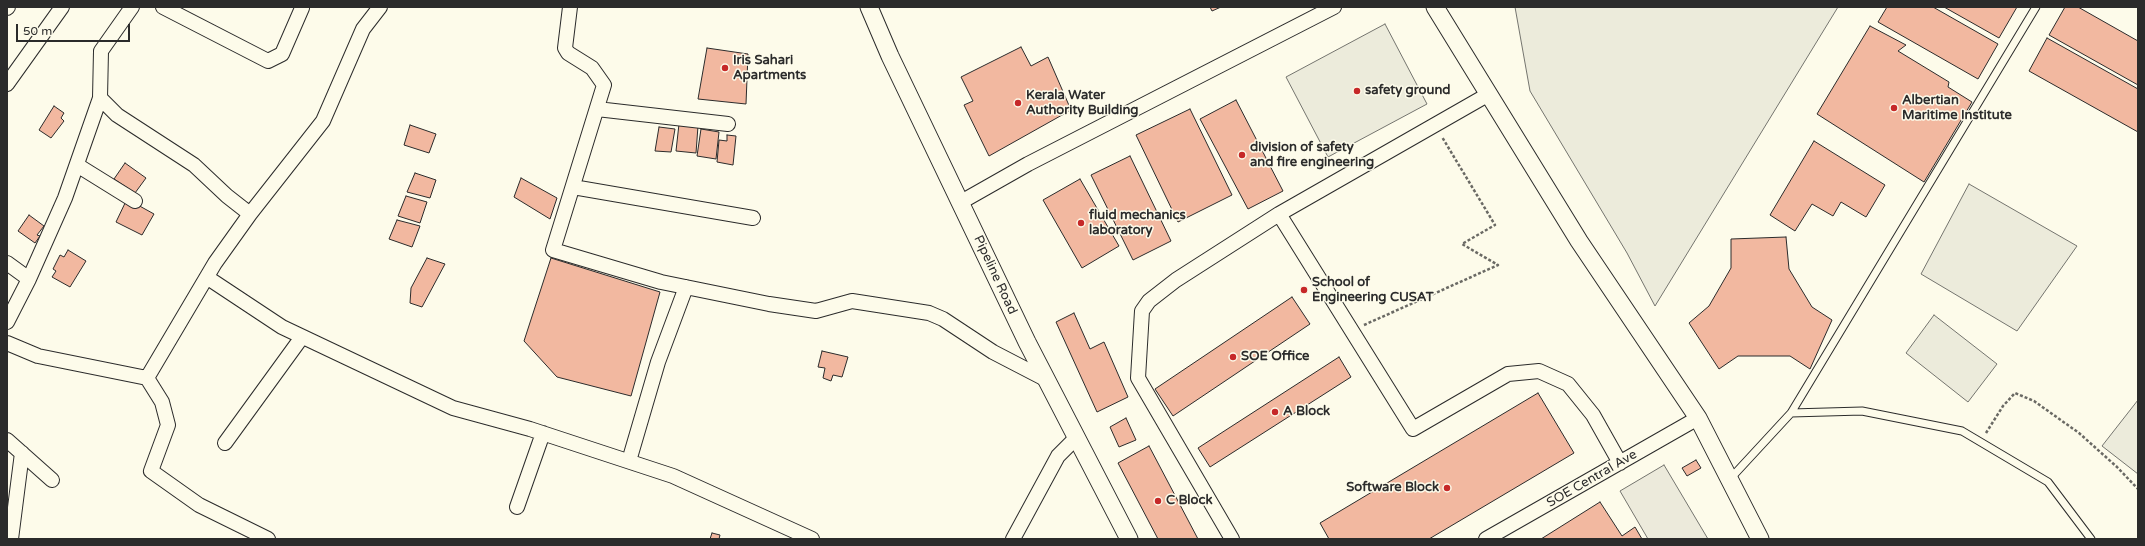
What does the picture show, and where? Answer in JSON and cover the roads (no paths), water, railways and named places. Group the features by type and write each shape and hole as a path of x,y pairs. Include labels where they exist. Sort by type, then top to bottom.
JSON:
{"street":[{"path":"7,84 62,7"},
{"path":"7,322 29,279 65,198 100,98 101,51 132,7"},
{"path":"163,7 268,61 282,54 302,8"},
{"path":"147,378 208,278 215,263 250,214 323,121 363,29 380,7"},
{"path":"570,7 565,48 568,54 592,68 604,85 553,250 661,282 816,311 852,301 929,313 943,319 993,352 1047,380"},
{"name":"Pipeline Road","path":"869,7 890,56 1027,342 1129,539"},
{"path":"961,202 1028,164 1334,7"},
{"path":"1435,7 1578,240 1698,418 1760,539"},
{"path":"1232,539 1138,378 1142,311 1149,300 1176,280 1279,214 1489,94"},
{"path":"100,98 117,115 194,166 227,196 250,214"},
{"path":"597,109 728,124"},
{"path":"77,164 135,201"},
{"path":"573,187 753,218"},
{"path":"1279,214 1413,429 1508,374 1539,371 1568,384 1593,415 1620,463"},
{"path":"7,263 29,279"},
{"path":"208,278 282,327 453,408 542,433 673,476 812,539"},
{"path":"629,461 658,362 686,287"},
{"path":"224,443 302,337"},
{"path":"7,344 38,356 147,378 162,402 168,425 151,471 199,504 264,538"},
{"name":"SOE Central Ave","path":"1486,539 1698,418"},
{"path":"517,507 542,433"},
{"path":"1013,539 1058,456 1077,437"},
{"path":"7,440 52,480"},
{"path":"11,539 22,453"}],"lane":[{"path":"1730,479 1791,413 2036,7"},
{"path":"1791,413 1862,411 1962,431 2048,482 2091,539"}],"place":[{"name":"Iris Sahari Apartments","path":"725,68"},
{"name":"safety ground","path":"1357,91"},
{"name":"Kerala Water Authority Building","path":"1018,103"},
{"name":"Albertian Maritime Institute","path":"1894,108"},
{"name":"division of safety and fire engineering","path":"1242,155"},
{"name":"fluid mechanics laboratory","path":"1081,223"},
{"name":"School of Engineering CUSAT","path":"1304,290"},
{"name":"SOE Office","path":"1233,357"},
{"name":"A Block","path":"1275,412"},
{"name":"Software Block","path":"1447,488"},
{"name":"C Block","path":"1158,501"}]}
